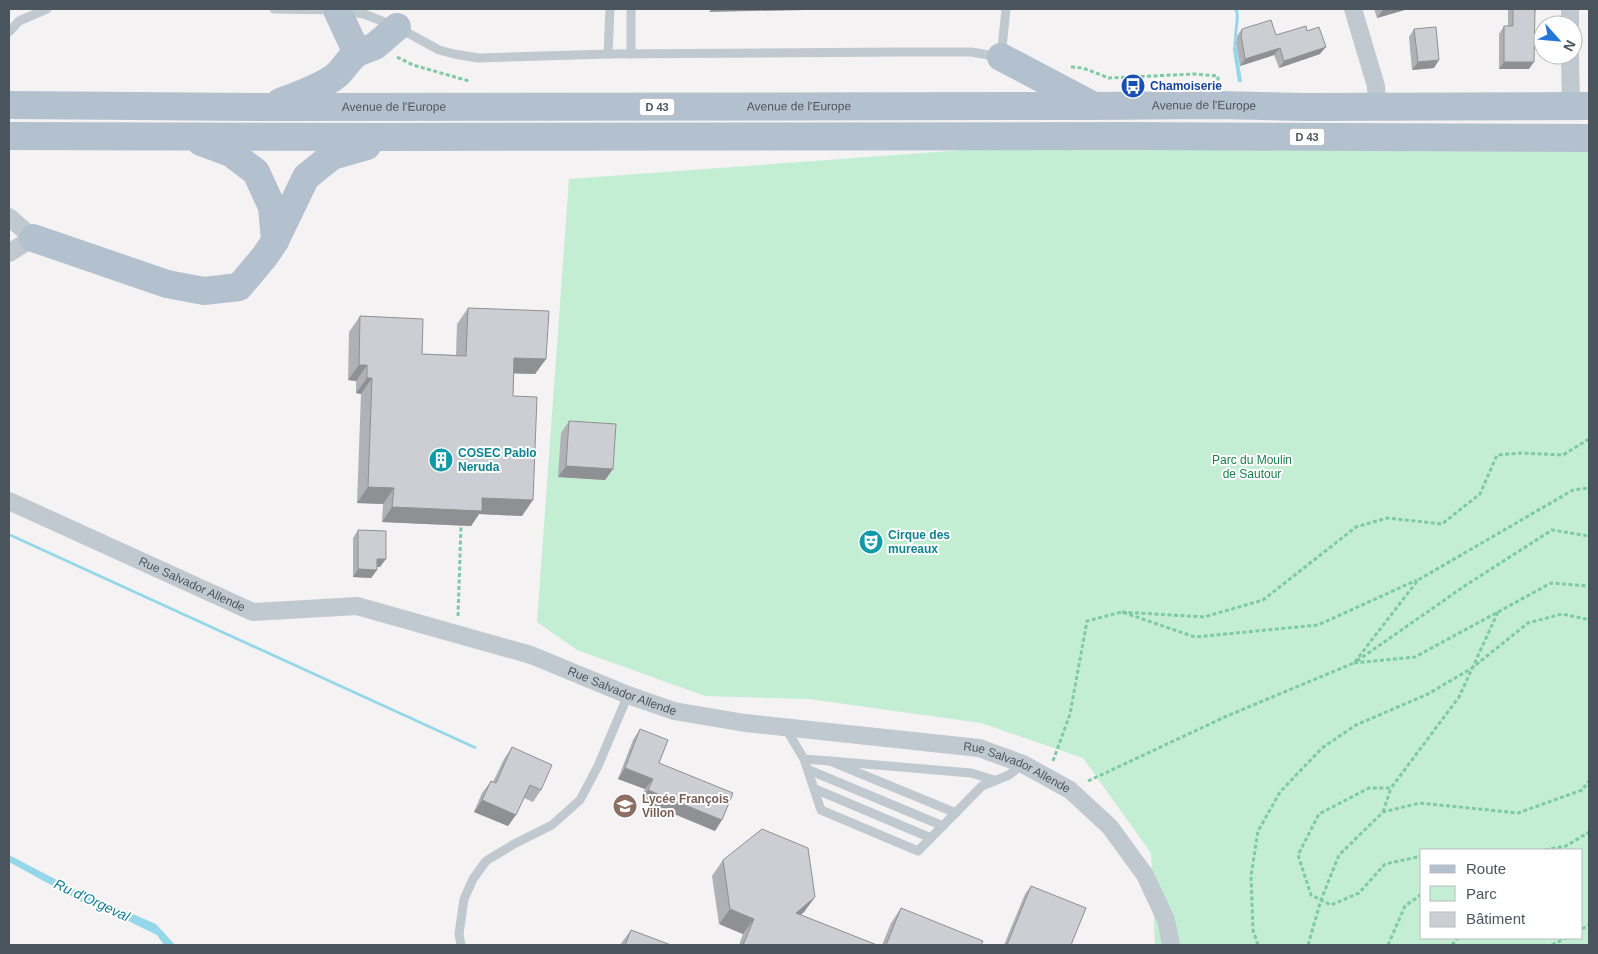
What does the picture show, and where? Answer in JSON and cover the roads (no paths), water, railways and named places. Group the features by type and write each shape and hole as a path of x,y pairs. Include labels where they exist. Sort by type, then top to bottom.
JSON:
{"main road":[{"path":"337,10 366,49"},
{"path":"267,107 310,90 337,75 350,59 397,27"},
{"path":"1001,57 1093,106"},
{"name":"Avenue de l'Europe","path":"9,105 267,107 1580,106"},
{"name":"D 43","path":"9,136 1589,138"},
{"path":"188,137 230,153 256,172 272,207 275,241"},
{"path":"33,238 167,284 204,292 239,287 275,241 306,177 332,156 387,137"}],"street":[{"path":"1353,9 1376,86 1377,106"},
{"path":"1572,65 1580,106"},
{"path":"9,218 33,238 9,254"},
{"name":"Rue Salvador Allende","path":"9,501 253,612 357,606 531,655 674,712 785,727 979,748 1023,764 1070,790 1110,827 1145,875 1166,920 1170,945"}],"lane":[{"path":"9,32 19,21 47,9"},
{"path":"274,9 337,10 364,14 397,27 439,50 478,58 608,54 962,52 1001,57 1006,9"},
{"path":"608,54 610,9"},
{"path":"631,9 631,54"},
{"path":"462,945 459,934 464,899 473,879 486,862 514,844 552,826 580,800 598,766 628,695"},
{"path":"785,727 809,770 821,810 918,851 982,786 1009,775 1023,764"},
{"path":"804,759 971,773 994,780"},
{"path":"830,761 956,813"},
{"path":"809,770 943,826"},
{"path":"815,789 931,838"}],"water":[{"path":"1234,9 1238,9 1239,18 1236,43 1242,82 1238,82 1233,50 1236,14"},
{"path":"9,533 477,747 475,749 9,536"},
{"name":"Ru d'Orgeval","path":"9,855 76,890 156,924 175,945 164,945 157,935 112,913 84,903 9,862"}],"place":[{"name":"Chamoiserie","path":"1133,86"},
{"name":"COSEC Pablo Neruda","path":"441,460"},
{"name":"Cirque des mureaux","path":"871,542"},
{"name":"Lycée François Villon","path":"625,806"}],"park label":[{"name":"Parc du Moulin de Sautour","path":"1252,467"}]}
